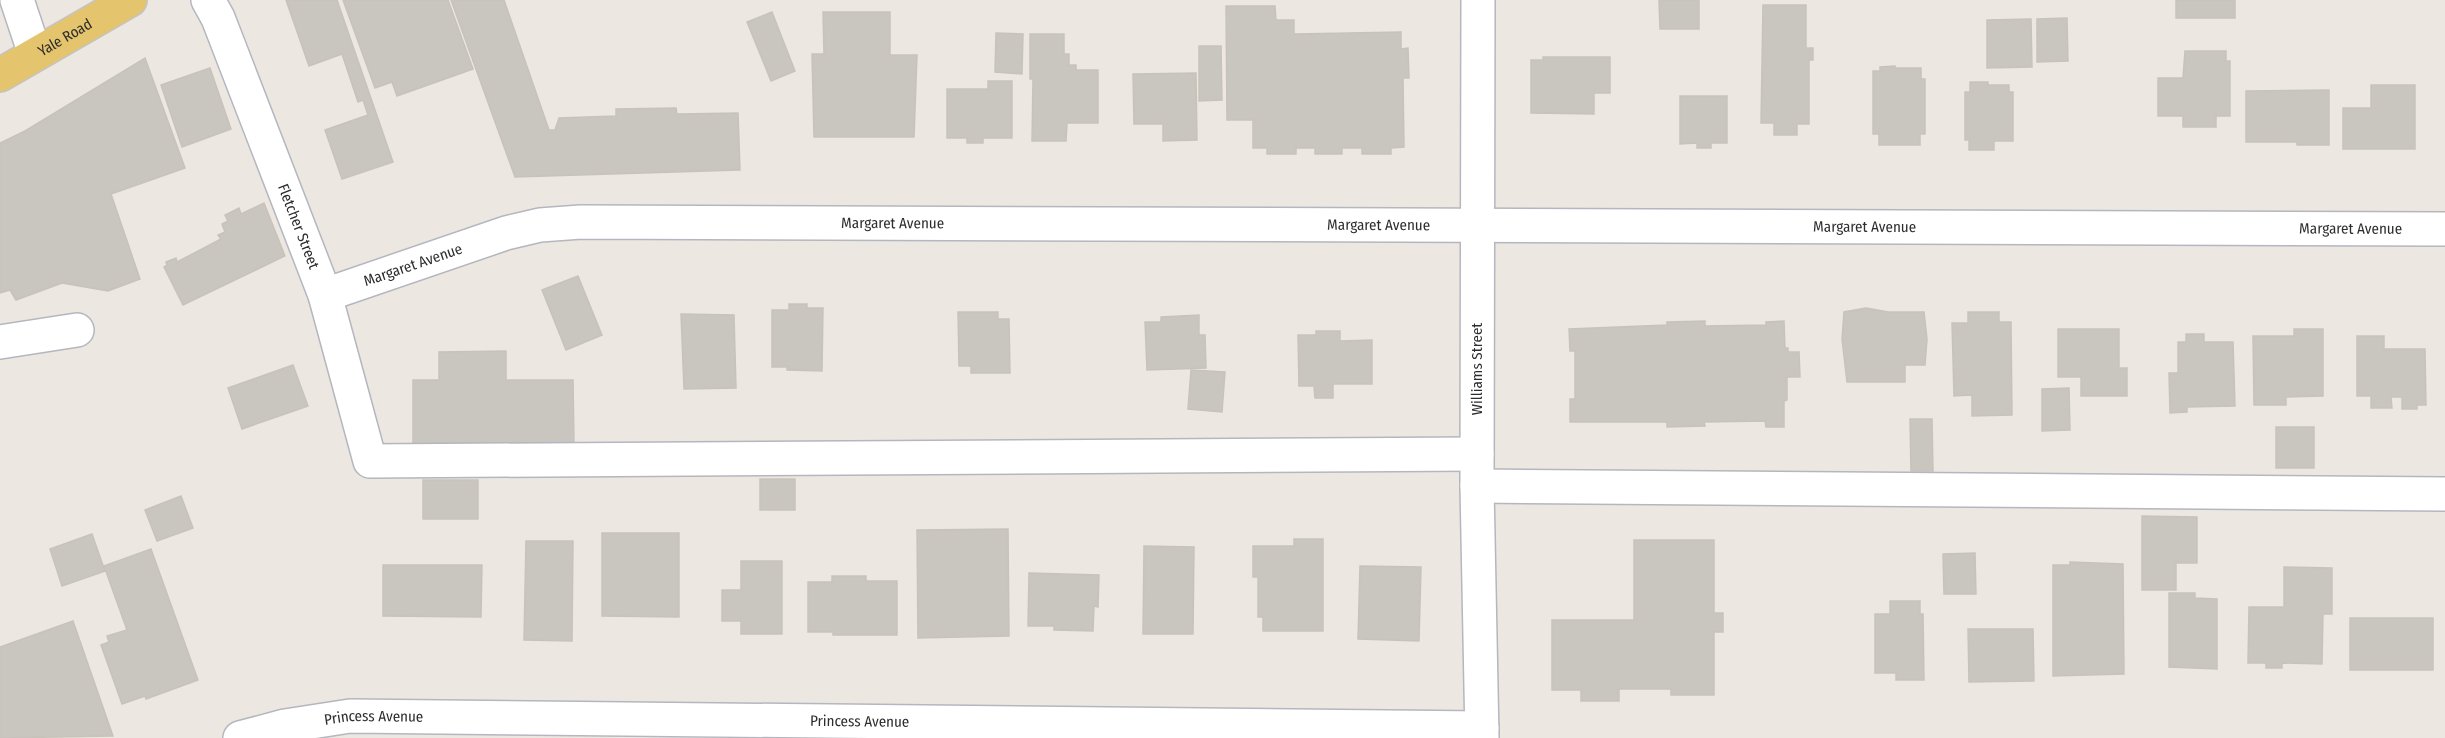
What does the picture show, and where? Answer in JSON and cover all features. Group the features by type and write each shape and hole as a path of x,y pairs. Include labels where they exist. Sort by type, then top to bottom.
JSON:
{"main road":[{"name":"Yale Road","path":"0,75 130,0"}],"street":[{"path":"17,0 35,54"},
{"name":"Fletcher Street","path":"208,0 218,18 325,296 370,461 1477,454"},
{"name":"Williams Street","path":"1478,0 1477,486 1482,733"},
{"name":"Margaret Avenue","path":"325,296 506,233 540,225 581,222 2445,229"},
{"path":"0,342 77,330"},
{"path":"1477,486 2445,494"},
{"name":"Princess Avenue","path":"240,738 285,726 1482,733"}],"building":[{"path":"286,0 337,0 393,162 342,179 325,130 368,115 363,100 358,102 342,54 309,66"},
{"path":"343,0 448,0 473,69 397,96 392,82 375,88"},
{"path":"451,0 504,0 549,130 555,130 559,118 616,116 616,109 676,108 677,114 738,113 740,170 515,177"},
{"path":"1659,0 1699,0 1699,29 1660,29"},
{"path":"2176,0 2235,0 2235,18 2176,18"},
{"path":"1763,5 1806,5 1806,48 1813,48 1813,60 1809,60 1809,124 1797,124 1797,135 1774,135 1774,123 1761,123"},
{"path":"1226,6 1275,6 1276,20 1294,20 1294,34 1401,32 1401,49 1408,48 1409,78 1403,78 1404,147 1391,148 1391,154 1362,154 1362,148 1342,148 1342,154 1315,154 1315,148 1296,148 1296,154 1267,154 1267,148 1253,148 1253,120 1227,120"},
{"path":"772,12 795,71 771,81 747,22"},
{"path":"823,12 890,12 890,55 917,55 914,137 814,137 812,54 824,54"},
{"path":"2067,18 2068,61 2037,62 2037,19"},
{"path":"2031,19 2032,67 1987,68 1987,20"},
{"path":"996,33 1023,34 1022,74 995,72"},
{"path":"1030,34 1064,34 1064,54 1069,54 1069,65 1076,65 1076,70 1098,70 1098,123 1067,123 1066,141 1032,141 1033,79 1030,79"},
{"path":"1199,46 1221,46 1222,100 1199,101"},
{"path":"2185,51 2226,51 2226,61 2230,61 2230,116 2216,116 2216,127 2183,127 2183,116 2158,116 2158,78 2183,78"},
{"path":"1543,57 1610,57 1610,93 1594,93 1594,114 1531,113 1531,60 1543,60"},
{"path":"145,58 185,168 111,194 140,279 108,291 62,283 16,300 10,290 0,293 0,143 25,131"},
{"path":"1895,66 1895,68 1921,68 1921,79 1925,79 1925,134 1920,134 1920,145 1879,145 1879,134 1873,134 1873,71 1880,71 1880,67"},
{"path":"210,68 231,129 182,147 161,85"},
{"path":"1196,73 1197,140 1163,141 1163,124 1134,124 1133,74"},
{"path":"988,81 1012,81 1012,138 983,138 983,143 967,143 967,138 947,138 947,89 988,89"},
{"path":"1970,82 2009,85 2009,92 2013,92 2013,141 1994,141 1994,150 1969,150 1969,140 1965,140 1965,92 1970,92"},
{"path":"2371,85 2415,85 2415,149 2343,149 2343,108 2371,108"},
{"path":"2329,90 2329,145 2297,145 2297,142 2246,142 2246,91"},
{"path":"1680,96 1727,96 1727,143 1711,143 1711,148 1697,148 1697,143 1680,144"},
{"path":"264,203 285,256 183,305 164,267 167,265 166,262 176,258 177,262 221,239 218,235 225,232 222,224 228,221 225,215 239,208 241,214"},
{"path":"578,276 602,335 566,350 542,290"},
{"path":"789,304 807,304 807,308 823,308 822,371 772,367 772,310 789,310"},
{"path":"1866,308 1888,312 1924,312 1927,339 1925,365 1905,365 1905,382 1847,382 1842,339 1844,312"},
{"path":"958,312 998,312 998,319 1009,319 1010,373 971,373 971,366 959,366"},
{"path":"1968,312 1999,312 1999,322 2011,322 2012,415 1972,416 1972,395 1954,396 1952,323 1968,323"},
{"path":"681,314 734,315 736,388 684,389"},
{"path":"1199,315 1199,335 1205,335 1206,368 1147,370 1145,322 1161,322 1161,317"},
{"path":"1705,321 1705,326 1766,325 1766,322 1784,321 1785,348 1788,348 1788,352 1799,352 1800,377 1787,377 1784,427 1766,427 1765,421 1704,422 1705,426 1667,427 1667,422 1570,422 1570,399 1575,399 1575,351 1570,351 1569,329"},
{"path":"2058,329 2119,329 2119,368 2127,368 2127,396 2081,396 2081,377 2058,377"},
{"path":"2294,329 2323,329 2323,396 2286,397 2286,405 2254,405 2253,336 2294,336"},
{"path":"1316,331 1340,331 1340,341 1372,340 1372,384 1333,384 1333,398 1315,398 1314,386 1299,386 1298,335 1316,335"},
{"path":"2186,334 2204,334 2204,342 2233,342 2235,406 2187,407 2187,412 2170,413 2169,373 2178,373 2178,342 2186,342"},
{"path":"2357,336 2384,336 2384,349 2425,349 2426,405 2417,405 2417,409 2402,409 2402,397 2391,397 2392,408 2371,408 2371,396 2357,396"},
{"path":"506,351 506,380 573,380 574,444 413,444 413,380 439,380 439,352"},
{"path":"293,365 308,406 242,429 228,388"},
{"path":"1191,370 1225,372 1222,412 1188,409"},
{"path":"2069,388 2070,430 2042,431 2042,389"},
{"path":"1910,419 1932,419 1933,471 1911,471"},
{"path":"2276,427 2314,427 2314,468 2276,468"},
{"path":"760,479 795,479 795,510 760,510"},
{"path":"423,480 478,480 478,519 423,519"},
{"path":"181,496 193,528 157,541 145,510"},
{"path":"2142,516 2197,517 2197,563 2176,563 2176,590 2142,590"},
{"path":"1008,529 1009,636 918,638 917,530"},
{"path":"602,533 679,533 679,617 602,616"},
{"path":"92,534 105,571 62,586 50,549"},
{"path":"1294,539 1323,539 1323,631 1263,631 1263,617 1258,617 1258,577 1253,577 1253,546 1294,546"},
{"path":"1634,540 1714,540 1714,613 1723,613 1723,632 1714,632 1714,695 1671,695 1671,689 1619,689 1619,701 1581,701 1581,690 1552,690 1552,620 1634,620"},
{"path":"526,541 573,541 572,641 524,640"},
{"path":"1144,546 1194,547 1193,634 1143,634"},
{"path":"151,549 198,680 146,699 145,696 122,704 101,645 109,642 107,636 127,630 104,566"},
{"path":"1975,553 1976,594 1944,594 1943,554"},
{"path":"741,561 782,561 782,634 741,634 741,621 722,621 722,590 741,590"},
{"path":"2070,562 2123,564 2124,674 2053,676 2053,565 2070,565"},
{"path":"383,565 482,565 481,617 383,616"},
{"path":"1360,566 1421,567 1419,641 1358,639"},
{"path":"2284,567 2332,568 2332,614 2323,614 2322,664 2282,663 2282,668 2266,668 2266,663 2248,663 2249,607 2284,607"},
{"path":"1029,573 1099,575 1098,607 1094,606 1093,631 1054,630 1054,626 1028,626"},
{"path":"832,576 866,576 866,581 897,581 897,635 833,635 833,632 808,632 808,582 832,582"},
{"path":"2169,593 2195,593 2195,598 2217,599 2217,669 2169,667"},
{"path":"1890,601 1920,601 1920,614 1923,614 1924,680 1896,680 1896,673 1875,673 1875,614 1890,614"},
{"path":"2350,618 2433,618 2433,670 2350,670"},
{"path":"73,621 113,736 0,738 0,647"},
{"path":"1968,629 2033,629 2034,681 1969,682"}]}
